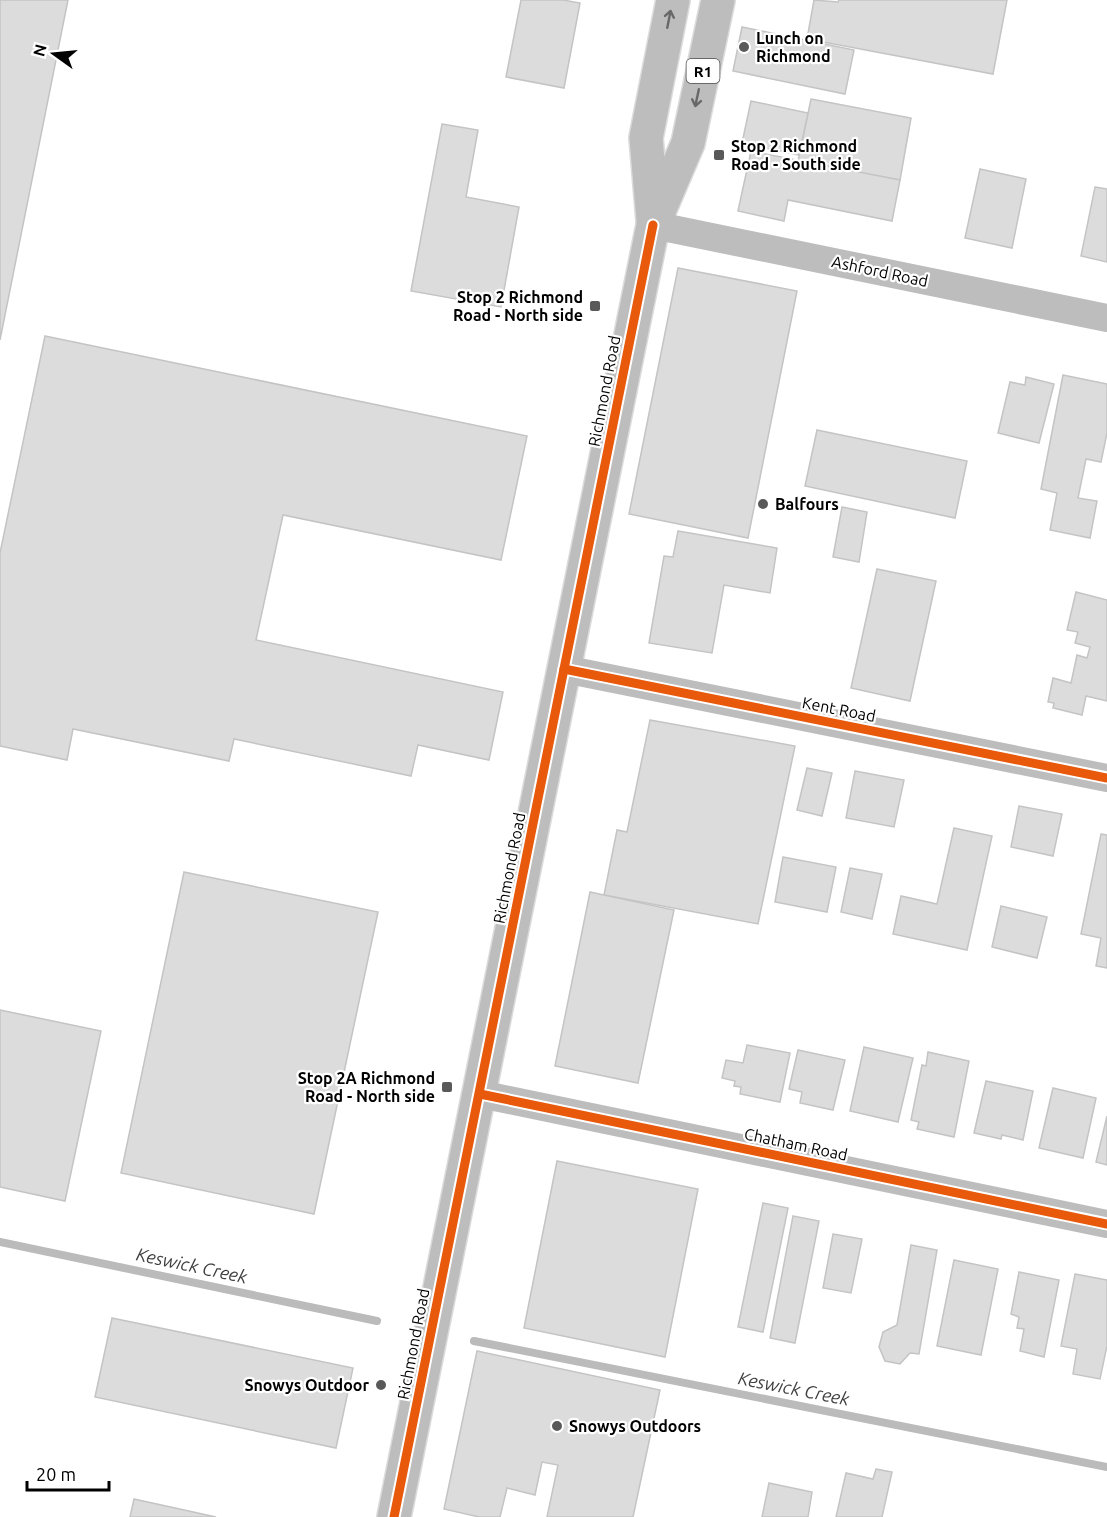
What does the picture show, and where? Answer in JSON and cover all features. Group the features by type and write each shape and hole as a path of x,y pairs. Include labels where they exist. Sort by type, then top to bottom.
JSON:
{"main road":[{"name":"Richmond Road","path":"653,225 646,138 673,0"},
{"name":"Richmond Road","path":"394,1517 653,225 688,143 718,0"}],"street":[{"name":"Ashford Road","path":"653,225 1107,318"},
{"name":"Kent Road","path":"564,669 1107,778"},
{"name":"Chatham Road","path":"480,1094 1107,1224"}],"building":[{"path":"0,0 68,0 0,340"},
{"path":"521,0 563,0 580,3 564,88 506,77"},
{"path":"814,0 838,2 839,0 1007,0 993,74 807,39"},
{"path":"742,27 854,50 845,94 733,71"},
{"path":"811,99 911,118 900,180 798,161"},
{"path":"751,101 808,113 799,155 742,143"},
{"path":"442,124 478,130 466,197 519,207 501,307 411,291"},
{"path":"751,151 900,180 892,221 788,200 784,221 738,211"},
{"path":"980,169 1026,179 1012,248 965,238"},
{"path":"1095,187 1107,189 1107,262 1081,256"},
{"path":"678,268 797,291 748,538 629,514"},
{"path":"45,336 527,436 501,560 283,515 256,640 503,692 489,760 418,745 411,776 234,739 229,761 73,729 67,760 0,746 0,553"},
{"path":"1063,375 1107,384 1107,433 1101,462 1086,459 1078,498 1097,501 1090,538 1050,530 1057,493 1041,489"},
{"path":"1026,377 1054,384 1039,443 998,433 1010,382 1025,385"},
{"path":"817,430 967,461 955,518 805,486"},
{"path":"842,507 867,512 859,562 833,557"},
{"path":"678,531 777,548 770,593 724,585 712,653 649,643 664,556 673,557"},
{"path":"877,569 936,581 910,701 851,688"},
{"path":"1076,592 1107,600 1107,701 1086,696 1082,715 1053,708 1054,703 1048,702 1053,678 1071,683 1077,655 1087,658 1090,647 1075,643 1078,632 1067,630"},
{"path":"650,720 795,746 758,924 604,895 617,830 627,832"},
{"path":"807,768 832,773 822,816 797,810"},
{"path":"855,771 904,780 894,827 846,818"},
{"path":"1019,806 1062,814 1053,856 1011,847"},
{"path":"954,828 992,836 967,950 893,934 901,896 937,904"},
{"path":"1101,834 1107,835 1107,968 1096,966 1101,938 1081,934"},
{"path":"783,857 836,867 827,912 775,902"},
{"path":"850,868 882,874 872,919 841,912"},
{"path":"184,872 378,912 314,1214 121,1173"},
{"path":"590,892 674,910 638,1083 555,1066"},
{"path":"1001,906 1047,917 1037,958 992,947"},
{"path":"0,1010 101,1031 65,1201 0,1187"},
{"path":"747,1045 790,1053 780,1102 740,1094 741,1087 734,1086 735,1081 722,1078 726,1060 743,1063"},
{"path":"864,1047 913,1058 898,1122 850,1111"},
{"path":"798,1050 845,1060 833,1110 800,1103 802,1092 789,1089"},
{"path":"928,1052 969,1061 954,1137 917,1129 919,1122 911,1120 922,1065 926,1066"},
{"path":"986,1081 1033,1091 1023,1140 1002,1135 1001,1139 974,1133"},
{"path":"1053,1088 1096,1098 1083,1158 1039,1148"},
{"path":"1107,1116 1107,1165 1096,1162"},
{"path":"557,1161 698,1189 665,1357 524,1328"},
{"path":"763,1203 788,1208 763,1332 738,1327"},
{"path":"793,1216 819,1221 795,1343 770,1338"},
{"path":"833,1234 862,1239 851,1293 823,1288"},
{"path":"911,1245 937,1250 919,1354 910,1353 900,1364 885,1361 879,1347 883,1332 897,1325"},
{"path":"954,1260 998,1269 981,1355 937,1346"},
{"path":"1019,1272 1059,1280 1044,1357 1020,1351 1024,1329 1017,1328 1019,1317 1011,1314"},
{"path":"1075,1274 1107,1280 1107,1346 1100,1379 1073,1374 1077,1349 1061,1346"},
{"path":"112,1318 353,1368 336,1448 95,1397"},
{"name":"Snowys Outdoors","path":"477,1351 660,1390 633,1517 547,1517 558,1465 542,1462 535,1495 507,1488 500,1517 479,1517 444,1509"},
{"path":"876,1469 892,1472 882,1517 836,1517 846,1473 873,1479"},
{"path":"769,1483 812,1492 808,1517 762,1517"},
{"path":"134,1499 216,1517 130,1517"}],"waterway":[{"name":"Keswick Creek","path":"0,1242 377,1321"},
{"name":"Keswick Creek","path":"474,1341 1107,1467"}],"cycle path":[{"path":"394,1517 653,225"},
{"path":"564,669 1107,778"},
{"path":"480,1094 1107,1224"}],"place":[{"name":"Lunch on Richmond","path":"744,47"},
{"name":"Stop 2 Richmond Road - South side","path":"719,155"},
{"name":"Stop 2 Richmond Road - North side","path":"595,306"},
{"name":"Balfours","path":"763,504"},
{"name":"Stop 2A Richmond Road - North side","path":"447,1087"},
{"name":"Snowys Outdoor","path":"381,1385"},
{"name":"Snowys Outdoors","path":"557,1426"}]}
